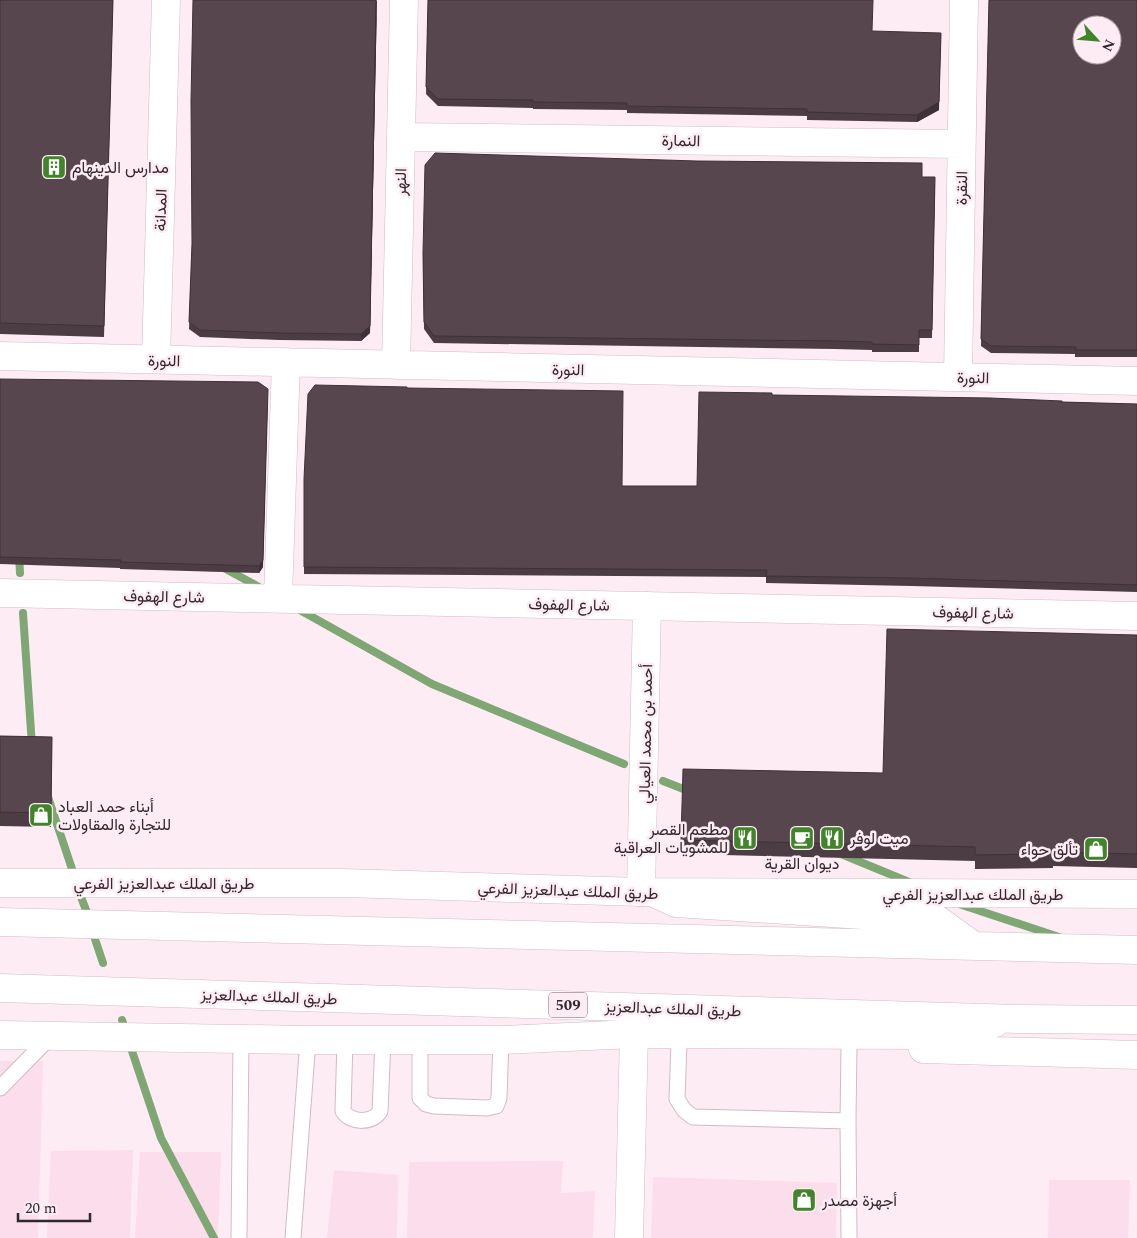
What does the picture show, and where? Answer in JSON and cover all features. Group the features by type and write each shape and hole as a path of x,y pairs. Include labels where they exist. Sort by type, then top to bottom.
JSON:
{"street":[{"name":"المدانة","path":"156,359 166,0"},
{"name":"النهر","path":"396,365 404,0"},
{"name":"النقرة","path":"958,377 964,0"},
{"name":"النمارة","path":"401,137 962,144"},
{"name":"النورة","path":"0,356 1137,381"},
{"path":"278,598 286,362"},
{"name":"شارع الهفوف","path":"0,593 1137,616"},
{"name":"أحمد بن محمد العيالي","path":"647,606 647,892"},
{"name":"طريق الملك عبدالعزيز الفرعي","path":"0,883 344,883 647,892 1137,894"},
{"path":"647,892 676,904 938,920 974,946"},
{"path":"0,922 1137,950"},
{"name":"طريق الملك عبدالعزيز","path":"0,988 1018,1019 1137,1020"},
{"path":"0,1035 308,1040 501,1040 634,1034 937,1035 1018,1019"},
{"path":"634,1034 679,1042 1137,1054"},
{"path":"630,1238 634,1034"}],"lane":[{"path":"0,1088 51,1036"},
{"path":"239,1238 238,1182 241,1039"},
{"path":"293,1238 308,1040"},
{"path":"345,1040 344,1111 346,1116 352,1120 372,1119 377,1117 380,1111 383,1040"},
{"path":"420,1040 420,1098 426,1104 434,1106 487,1108 496,1106 499,1098 501,1040"},
{"path":"679,1042 676,1099 684,1110 693,1116 848,1121"},
{"path":"849,1047 849,1238"}],"shaded area":[{"path":"0,1061 43,1061 38,1238 0,1238"},
{"path":"133,1150 130,1238 47,1238 51,1151"},
{"path":"140,1152 221,1152 218,1238 135,1238"},
{"path":"563,1161 561,1193 595,1191 593,1238 407,1238 409,1162"},
{"path":"334,1170 398,1175 397,1238 327,1238"},
{"path":"653,1177 837,1183 836,1238 651,1238"},
{"path":"1049,1180 1130,1180 1128,1238 1048,1238"}],"building":[{"name":"مدارس الدينهام","path":"0,0 113,0 104,326 0,323"},
{"path":"193,0 376,0 370,326 361,334 200,330 189,322 192,244 191,101"},
{"path":"428,0 873,0 872,31 941,33 939,102 917,115 807,112 807,109 627,106 627,103 438,99 426,87"},
{"path":"989,0 1137,0 1137,350 1075,350 1076,347 991,346 981,339"},
{"path":"435,153 697,161 922,163 922,177 935,177 932,330 919,330 919,345 834,341 434,336 424,322 423,253 425,165"},
{"path":"0,379 258,382 268,389 263,560 259,566 0,557"},
{"path":"315,385 623,391 622,486 697,486 699,392 990,398 1137,404 1137,585 911,578 766,576 767,570 304,567 304,479 308,394"},
{"path":"887,629 1137,635 1137,854 1053,852 1053,854 975,855 975,847 681,840 683,769 883,773"},
{"path":"0,736 52,737 51,813 0,812"}],"waterway":[{"path":"19,555 20,573"},
{"path":"224,568 259,587"},
{"path":"298,609 432,684 624,764"},
{"path":"23,613 32,746"},
{"path":"663,781 691,792"},
{"path":"48,797 72,869"},
{"path":"841,854 909,882"},
{"path":"81,897 86,910"},
{"path":"959,904 1059,937"},
{"path":"95,939 103,963"},
{"path":"132,1051 161,1138 214,1238"}],"place":[{"name":"مدارس الدينهام","path":"54,167"},
{"name":"أبناء حمد العباد للتجارة والمقاولات","path":"41,815"},
{"name":"مطعم القصر للمشويات العراقية","path":"745,838"},
{"name":"ديوان القرية","path":"802,838"},
{"name":"ميت لوفر","path":"832,838"},
{"name":"تألق حواء","path":"1096,849"},
{"name":"أجهزة مصدر","path":"804,1200"}]}
